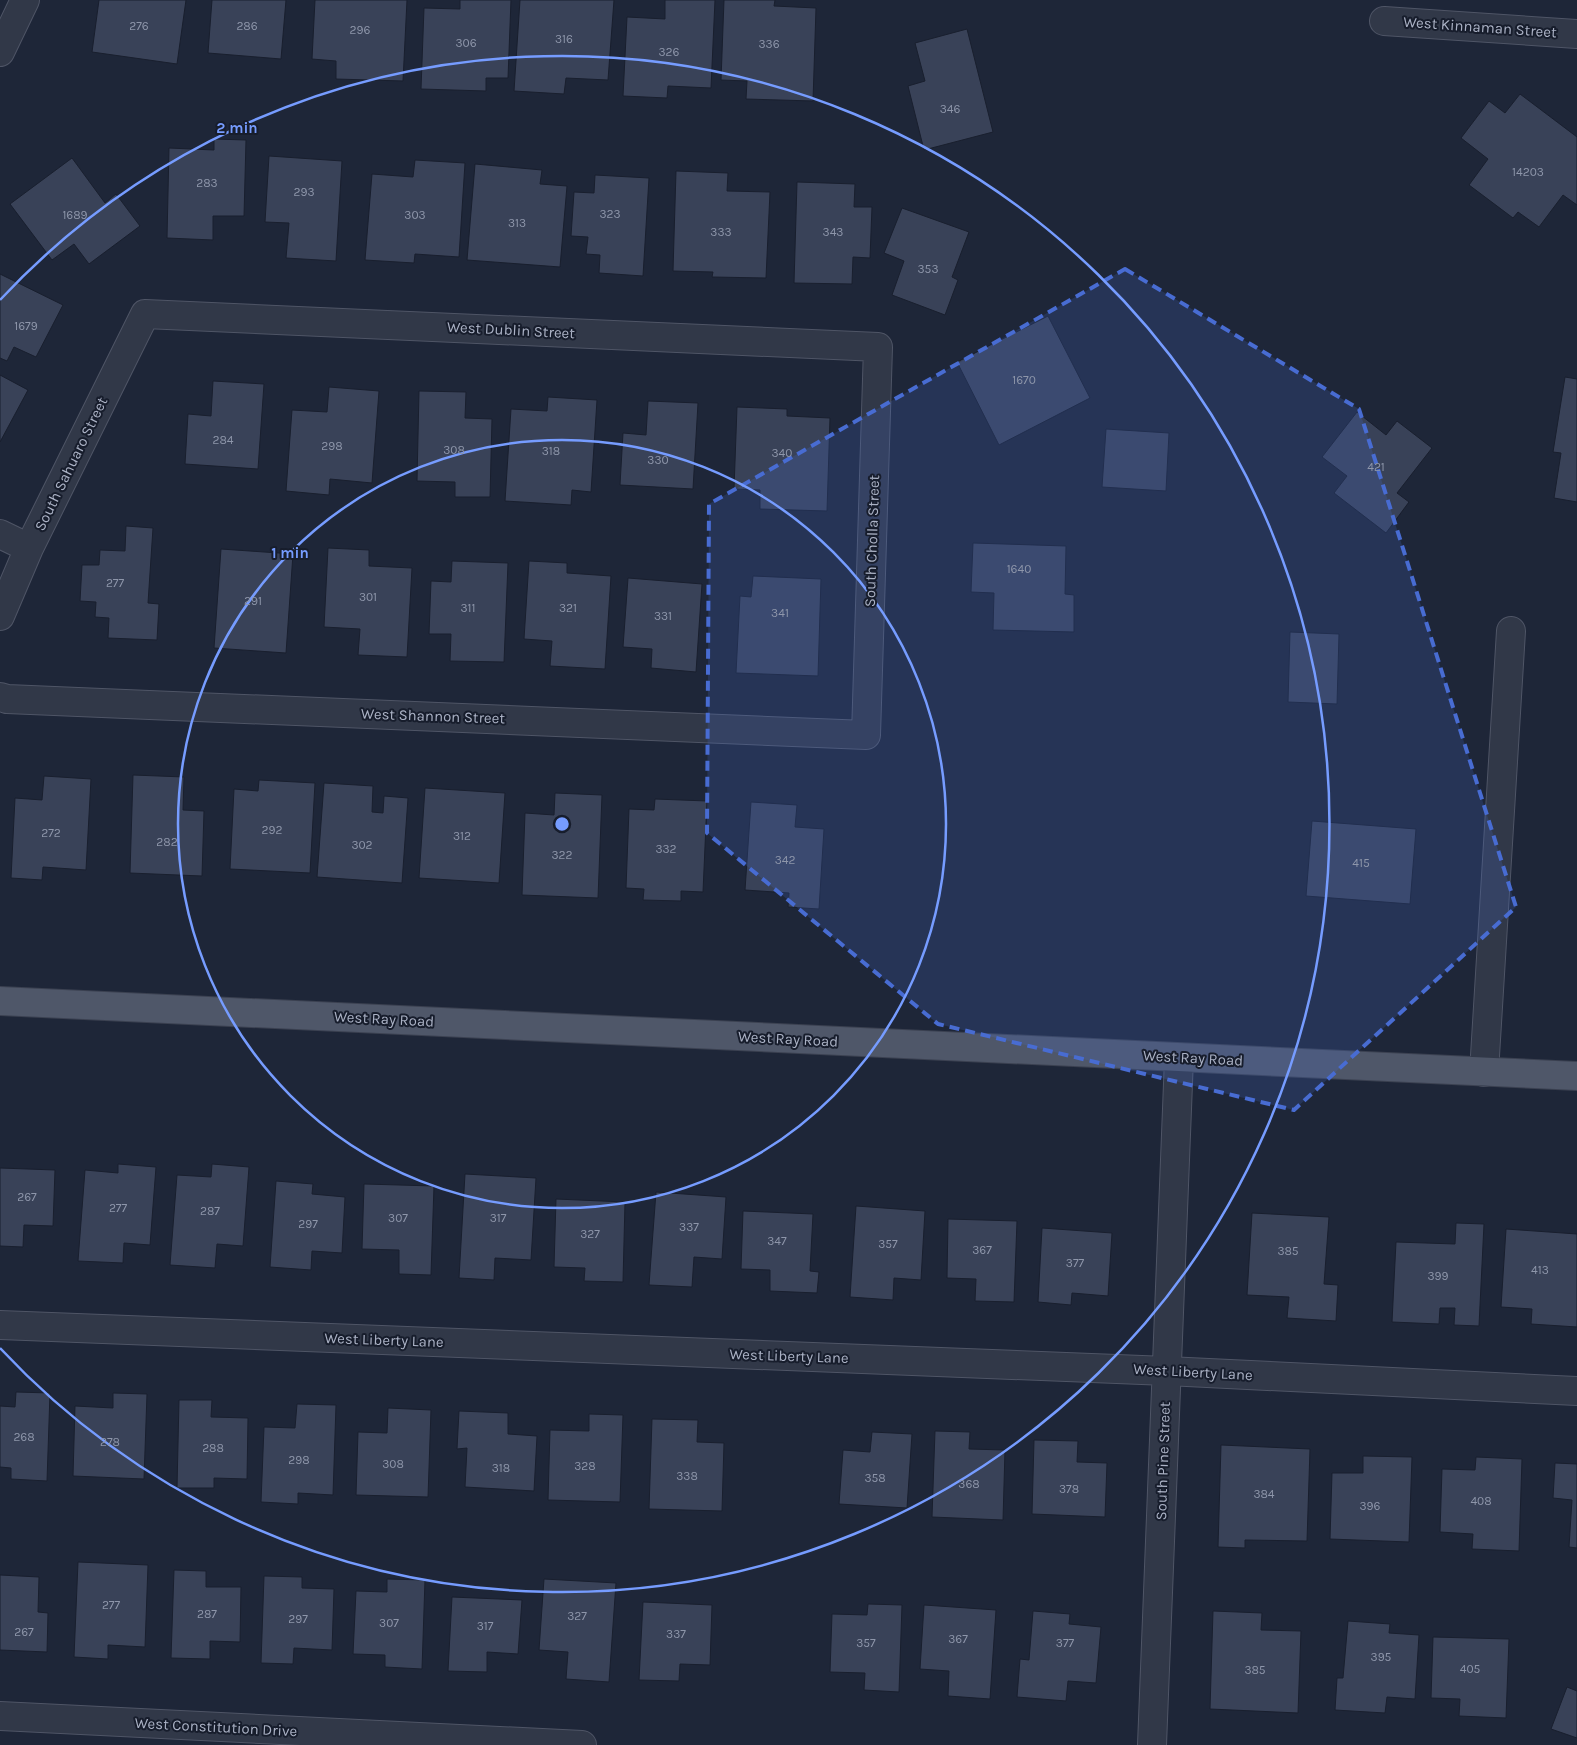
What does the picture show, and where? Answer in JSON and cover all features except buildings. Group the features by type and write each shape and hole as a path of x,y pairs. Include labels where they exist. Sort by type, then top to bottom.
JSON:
{"main road":[{"name":"West Ray Road","path":"0,1001 1577,1076"}],"street":[{"path":"0,52 25,0"},
{"name":"West Kinnaman Street","path":"1384,21 1577,34"},
{"name":"West Dublin Street","path":"145,314 878,347"},
{"name":"South Sahuaro Street","path":"0,616 29,548 145,314"},
{"name":"South Cholla Street","path":"866,735 878,347"},
{"path":"0,534 29,548"},
{"path":"1484,1072 1511,631"},
{"name":"West Shannon Street","path":"0,697 866,735"},
{"name":"South Pine Street","path":"1152,1745 1179,1058"},
{"name":"West Liberty Lane","path":"0,1325 1167,1371 1577,1391"},
{"name":"West Constitution Drive","path":"0,1716 582,1745"}],"highlighted area":[{"path":"1125,269 1359,409 1516,907 1294,1110 938,1024 707,833 709,504"}]}
